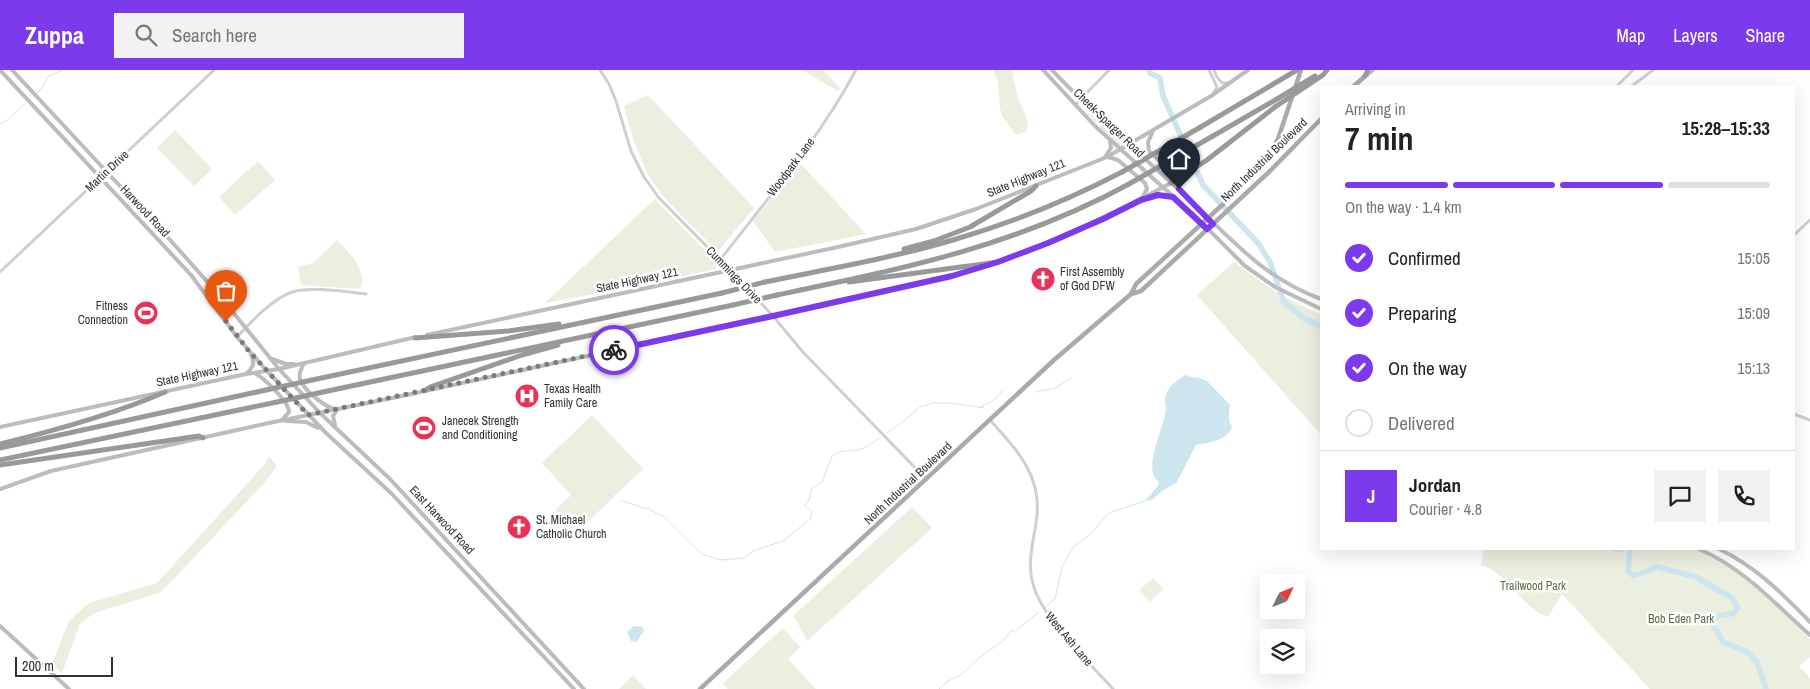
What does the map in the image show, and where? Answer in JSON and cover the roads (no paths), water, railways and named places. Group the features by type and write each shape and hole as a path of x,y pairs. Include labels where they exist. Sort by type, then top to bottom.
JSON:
{"highway":[{"path":"0,446 918,250 987,230 1064,200 1122,172 1299,70"},
{"path":"0,460 575,339 938,260 996,242 1052,221 1129,184 1326,70"},
{"path":"1171,182 1207,160 1275,107 1323,75 1326,70"},
{"path":"1365,76 1368,70"},
{"path":"846,265 851,262 934,241 970,227 1031,191 1036,186"},
{"path":"839,282 846,283 998,262"},
{"path":"415,338 508,331 577,323"},
{"path":"426,390 430,387 575,339"},
{"path":"0,446 136,404 165,392"},
{"path":"0,465 198,436 203,438"}],"main road":[{"name":"Harwood Road","path":"0,70 174,256 237,337 267,371"},
{"name":"Harwood Road","path":"12,70 180,251 279,369"},
{"name":"Cheek-Sparger Road","path":"1043,70 1109,138 1242,263 1275,287 1320,309"},
{"name":"Cheek-Sparger Road","path":"1052,70 1080,100 1171,182 1248,256 1269,272 1320,299"},
{"name":"State Highway 121","path":"0,427 246,374 279,369 916,228 976,209 1105,158 1184,113 1248,70"},
{"name":"North Industrial Boulevard","path":"1131,294 1136,284 1262,166 1278,139 1299,70"},
{"path":"1355,85 1373,70"},
{"name":"North Industrial Boulevard","path":"700,689 1061,355 1131,294 1141,290 1213,224 1277,164 1320,120"},
{"path":"1153,131 1148,142 1149,151 1176,176 1183,176"},
{"path":"1109,138 1111,148 1105,158 1118,160 1145,183 1147,189 1141,200"},
{"path":"71,146 77,140"},
{"path":"0,489 52,471 281,420 337,410 929,282 998,262 1080,229 1141,200 1171,182"},
{"path":"1141,200 1158,195 1173,197"},
{"path":"138,218 146,214"},
{"path":"174,256 180,251"},
{"path":"1242,263 1248,256"},
{"path":"209,299 216,292"},
{"path":"246,374 254,364 248,350"},
{"path":"271,359 286,364 304,363 300,379 304,386 327,408 337,410"},
{"name":"East Harwood Road","path":"279,369 320,413 373,462 439,531 584,689"},
{"name":"East Harwood Road","path":"267,371 308,415 432,537 574,689"},
{"path":"246,374 259,375 288,405 289,412 281,420"},
{"path":"335,426 333,416 337,410"},
{"path":"281,420 306,422 326,433"},
{"path":"368,472 373,462"},
{"path":"432,537 439,531"},
{"path":"1701,550 1725,562 1761,588 1810,635"},
{"path":"1721,550 1731,554 1768,581 1810,622"},
{"path":"453,560 459,553"},
{"path":"478,586 485,581"},
{"path":"0,626 69,689"},
{"path":"530,642 536,637"}],"street":[{"name":"Martin Drive","path":"0,272 214,70"},
{"name":"Cummings Drive","path":"600,70 611,88 631,151 644,177 659,198 730,270 773,316 802,351 926,479"},
{"name":"Woodpark Lane","path":"720,260 802,155 856,70"},
{"path":"1076,105 1109,70"},
{"path":"1209,70 1217,87 1211,96"},
{"path":"1214,70 1222,83 1226,84 1234,81"},
{"path":"1618,85 1633,70"},
{"path":"1633,85 1652,70"},
{"path":"1795,234 1810,220"},
{"path":"237,337 274,302 290,292 310,290 366,294"},
{"path":"1795,414 1810,420"},
{"name":"West Ash Lane","path":"990,420 1023,458 1034,481 1038,515 1030,570 1040,603 1056,626 1113,689"}],"water":[{"path":"1185,375 1207,381 1230,405 1229,419 1232,426 1227,435 1222,438 1196,445 1177,482 1152,500 1145,501 1158,486 1159,482 1154,476 1152,468 1155,447 1165,417 1166,394 1172,385"},
{"path":"634,626 642,627 644,630 637,642 631,641 627,632"}],"waterway":[{"path":"37,93 49,76 62,70"},
{"path":"1149,70 1150,73 1160,78 1163,96 1203,185 1258,243 1270,262 1284,302 1304,318 1320,326"},
{"path":"0,124 27,102"},
{"path":"1240,233 1245,229"},
{"path":"1036,392 1055,388 1071,378"},
{"path":"980,407 994,400 1003,390"},
{"path":"887,433 920,407 933,403 951,403 984,408"},
{"path":"621,500 647,508 664,517 702,554 721,560 744,558 753,551 783,541 810,519 812,511 805,506 810,498 811,489 822,482 832,456 841,452 863,448 880,438"},
{"path":"609,495 613,497"},
{"path":"1046,607 1055,599 1062,567 1073,547 1091,534 1111,512 1145,501"},
{"path":"1630,550 1628,572 1634,576 1657,567 1696,577 1732,598 1738,608 1734,613 1715,617 1713,625 1723,642 1746,651 1757,662 1766,689"},
{"path":"939,689 962,674 980,657 1003,641 1011,631 1015,631 1039,612"}],"place":[{"name":"First Assembly of God DFW","path":"1043,279"},
{"name":"Fitness Connection","path":"146,313"},
{"name":"Texas Health Family Care","path":"527,396"},
{"name":"Janecek Strength and Conditioning","path":"424,428"},
{"name":"St. Michael Catholic Church","path":"519,527"}],"park label":[{"name":"Trailwood Park","path":"1533,586"},
{"name":"Bob Eden Park","path":"1681,619"}]}
